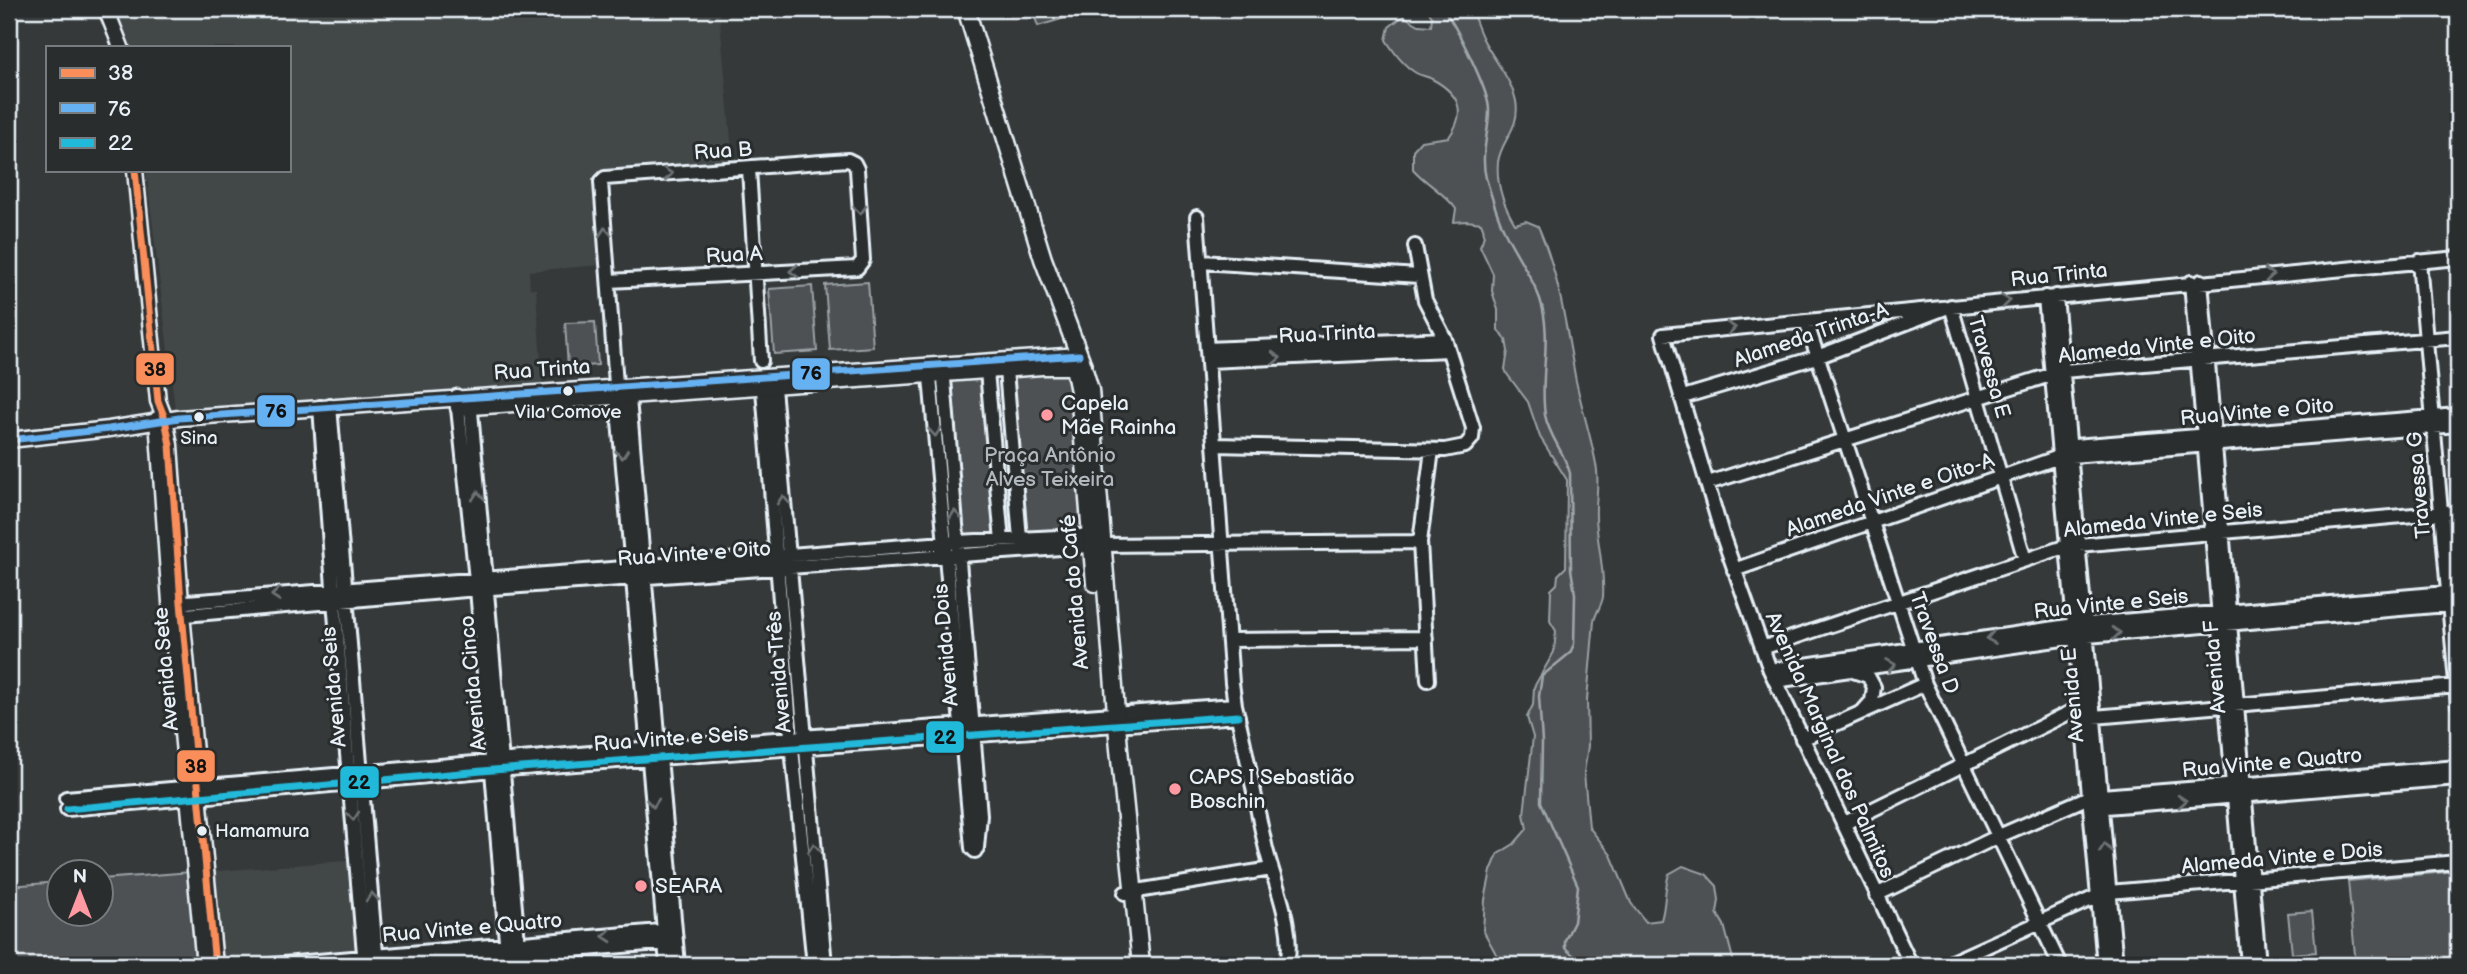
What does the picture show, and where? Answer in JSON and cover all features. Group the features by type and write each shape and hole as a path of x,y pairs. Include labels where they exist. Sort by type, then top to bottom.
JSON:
{"main road":[{"name":"Avenida do Café","path":"966,9 1077,361 1097,540 1130,892 1141,965"},
{"name":"Avenida do Café","path":"1130,892 1131,965"}],"street":[{"path":"106,9 121,46"},
{"name":"Rua B","path":"608,281 601,182 605,178 848,160 854,163 857,169 863,260 861,265"},
{"name":"Avenida Três","path":"749,169 755,274 767,377 814,965"},
{"name":"Avenida Sete","path":"135,172 161,417 170,445 176,609 204,965"},
{"path":"1197,217 1229,640 1237,711 1271,869 1283,911 1289,962"},
{"path":"1214,445 1432,450 1462,448 1470,441 1472,424 1447,344 1426,304 1415,246"},
{"name":"Rua Trinta","path":"1663,335 2458,257"},
{"name":"Travessa G","path":"2419,261 2441,513 2453,599 2458,705"},
{"path":"1201,262 1419,276"},
{"name":"Rua A","path":"608,281 857,268 861,265"},
{"path":"608,281 623,392 670,936 678,965"},
{"name":"Avenida F","path":"2196,282 2254,965"},
{"name":"Avenida E","path":"2051,296 2081,631 2094,717 2095,802"},
{"name":"Alameda Trinta-A","path":"1683,397 1817,357 1951,306"},
{"name":"Travessa E","path":"1951,306 2025,560"},
{"name":"Travessa D","path":"1806,321 1925,684 2060,965"},
{"name":"Avenida Marginal dos Palmitos","path":"1663,335 1734,570 1772,675 1911,965"},
{"name":"Alameda Vinte e Oito","path":"1708,483 2058,373 2458,337"},
{"name":"Rua Trinta","path":"1208,355 1447,344"},
{"name":"Rua Trinta","path":"9,440 109,429 161,417 325,406 464,402 623,392 767,377 1077,361"},
{"name":"Rua Trinta","path":"936,369 1006,370 1077,361"},
{"name":"Avenida Dois","path":"936,369 967,730 972,848 975,851 979,839 980,815 967,730"},
{"path":"1006,370 1020,539"},
{"path":"987,371 1002,541"},
{"name":"Avenida Cinco","path":"464,402 513,954"},
{"name":"Avenida Seis","path":"325,406 371,961"},
{"name":"Rua Vinte e Oito","path":"2064,452 2433,422 2458,415"},
{"name":"Rua Vinte e Oito","path":"2433,422 2458,425"},
{"path":"1428,680 1420,542 1432,450"},
{"name":"Alameda Vinte e Oito-A","path":"1734,570 2001,478 2064,452"},
{"name":"Alameda Vinte e Seis","path":"1762,648 2073,546 2458,511"},
{"name":"Rua Vinte e Oito","path":"951,549 1020,539 1222,543 1420,542"},
{"name":"Rua Vinte e Oito","path":"176,609 638,572 1097,540"},
{"name":"Rua Vinte e Seis","path":"1772,675 2081,631 2453,599"},
{"name":"Avenida E","path":"2081,631 2081,706 2095,802 2103,894 2104,965"},
{"path":"1229,640 1426,638"},
{"name":"Rua Vinte e Seis","path":"1772,675 1835,673 1916,655"},
{"path":"1835,673 1861,673 1871,680 1874,696 1860,713"},
{"path":"1802,739 1925,684"},
{"path":"2094,717 2457,686"},
{"path":"1843,824 2081,706"},
{"name":"Rua Vinte e Seis","path":"66,803 497,765 1237,711"},
{"name":"Avenida Três","path":"798,743 825,965"},
{"name":"Rua Vinte e Quatro","path":"2239,792 2458,767"},
{"name":"Rua Vinte e Quatro","path":"1876,895 1999,836 2095,802 2458,778"},
{"name":"Avenida Sete","path":"192,793 215,965"},
{"name":"Alameda Vinte e Dois","path":"1945,965 2103,894 2458,862"},
{"path":"1130,892 1271,869"},
{"name":"Avenida E","path":"2103,894 2116,965"},
{"path":"667,965 670,936"},
{"name":"Rua Vinte e Quatro","path":"390,965 670,936"},
{"name":"Rua Vinte e Quatro","path":"272,965 513,954"},
{"path":"2241,965 2254,965"}],"shaded area":[{"path":"115,9 719,9 733,161 598,173 593,178 601,265 529,271 530,288 536,289 543,391 320,407 175,409 146,172 290,172 290,46 129,46"},
{"path":"357,860 364,957 271,965 215,965 205,872"}],"green space":[{"path":"1032,9 1095,9 1038,26"},
{"path":"1427,9 1471,9 1483,39 1514,93 1516,119 1498,162 1500,187 1515,224 1526,221 1538,226 1546,245 1557,283 1596,464 1596,517 1603,587 1602,600 1594,621 1587,700 1588,746 1584,773 1589,827 1611,855 1631,903 1646,922 1661,920 1669,874 1683,866 1706,874 1717,886 1717,913 1724,925 1734,963 1737,965 1502,965 1483,930 1485,900 1491,871 1498,854 1514,844 1527,829 1524,814 1533,737 1527,717 1533,705 1534,687 1554,652 1556,631 1550,621 1551,590 1557,584 1558,575 1566,567 1567,480 1540,437 1528,402 1505,369 1508,351 1506,340 1498,330 1498,310 1492,291 1493,274 1480,246 1484,229 1481,223 1454,222 1456,209 1413,169 1413,150 1421,141 1449,137 1455,128 1459,111 1448,90 1412,70 1386,40 1389,27 1403,16 1419,25 1431,26 1432,17"},
{"path":"868,282 873,347 830,350 825,285"},
{"path":"812,286 817,351 774,354 769,289"},
{"path":"595,322 598,365 568,367 565,323"},
{"name":"Praça Antônio Alves Teixeira","path":"1074,366 1091,535 1020,539 1006,370"},
{"name":"Praça Antônio Alves Teixeira","path":"987,371 1002,541 957,542 943,374"},
{"path":"2458,871 2458,965 2356,965 2348,881"},
{"path":"191,872 200,965 9,965 9,884 46,883 46,928 116,928 116,878"},
{"path":"2312,911 2316,952 2292,954 2288,913"}],"waterway":[{"path":"1443,9 1471,58 1488,101 1484,169 1503,228 1540,299 1546,343 1545,415 1570,473 1571,569 1575,594 1574,644 1570,653 1542,676 1539,696 1542,742 1541,802 1578,886 1574,922 1565,940 1565,948 1574,956 1596,965"}],"transit line":[{"name":"38","path":"135,172 158,401 170,445 181,603 215,965"},
{"name":"76","path":"9,440 179,418 1079,355"},
{"name":"22","path":"67,809 493,770 1238,716"}],"place":[{"name":"Vila Comove","path":"568,391"},
{"name":"Capela Mãe Rainha","path":"1047,415"},
{"name":"Sina","path":"199,417"},
{"name":"CAPS I Sebastião Boschin","path":"1175,789"},
{"name":"Hamamura","path":"202,831"},
{"name":"SEARA","path":"641,886"}]}
